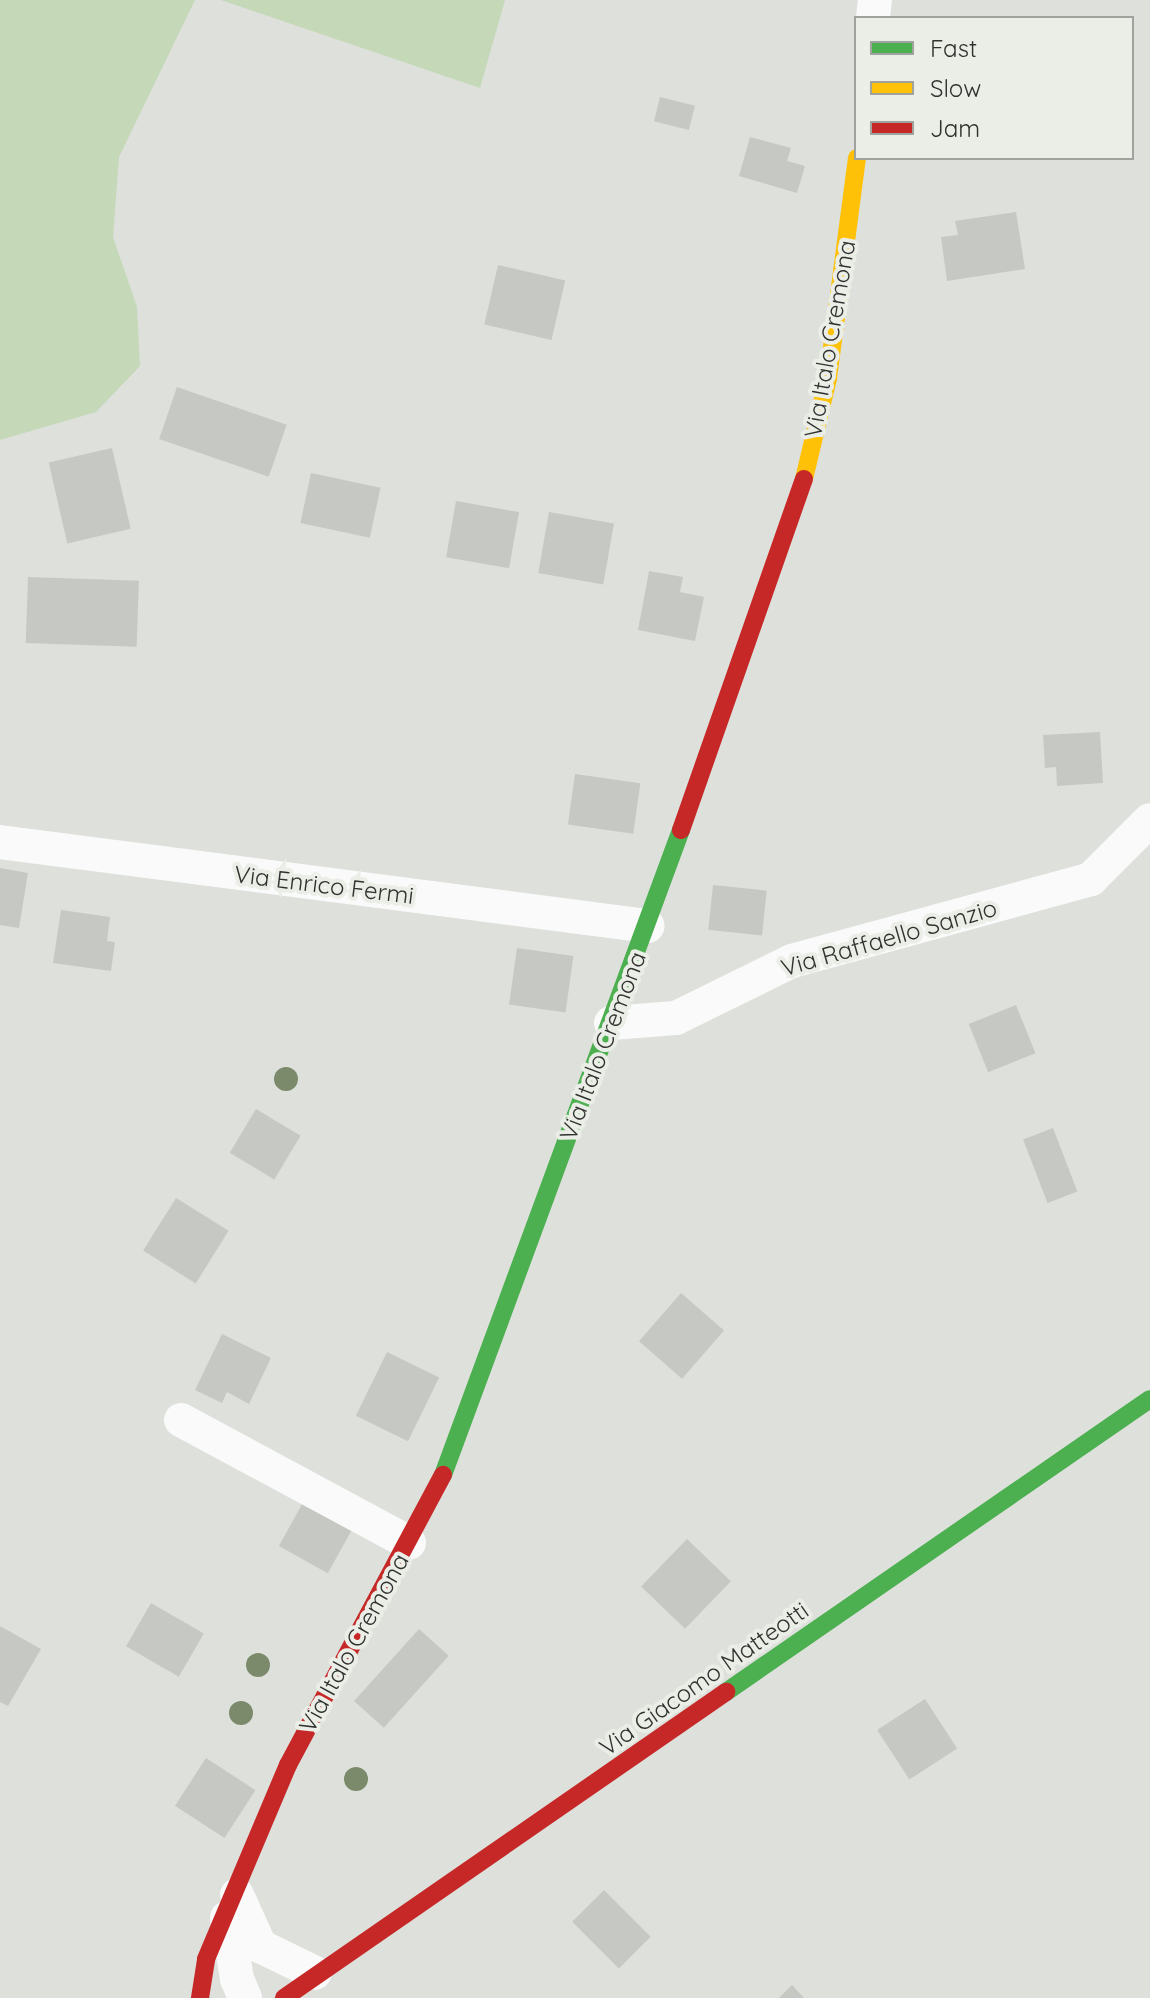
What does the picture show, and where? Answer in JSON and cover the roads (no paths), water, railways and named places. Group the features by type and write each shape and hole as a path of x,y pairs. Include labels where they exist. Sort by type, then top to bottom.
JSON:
{"street":[{"name":"Via Italo Cremona","path":"200,1998 206,1959 232,1907 319,1702 409,1543 449,1463 648,926 805,475 828,378 857,160"},
{"name":"Via Raffaello Sanzio","path":"611,1023 676,1018 792,961 1091,879 1150,820"},
{"name":"Via Enrico Fermi","path":"0,842 648,926"},
{"name":"Via Giacomo Matteotti","path":"284,1998 315,1973 1150,1399"},
{"path":"181,1420 409,1543"},
{"path":"232,1907 260,1946 315,1973"},
{"path":"232,1907 237,1979 245,1998"}]}
